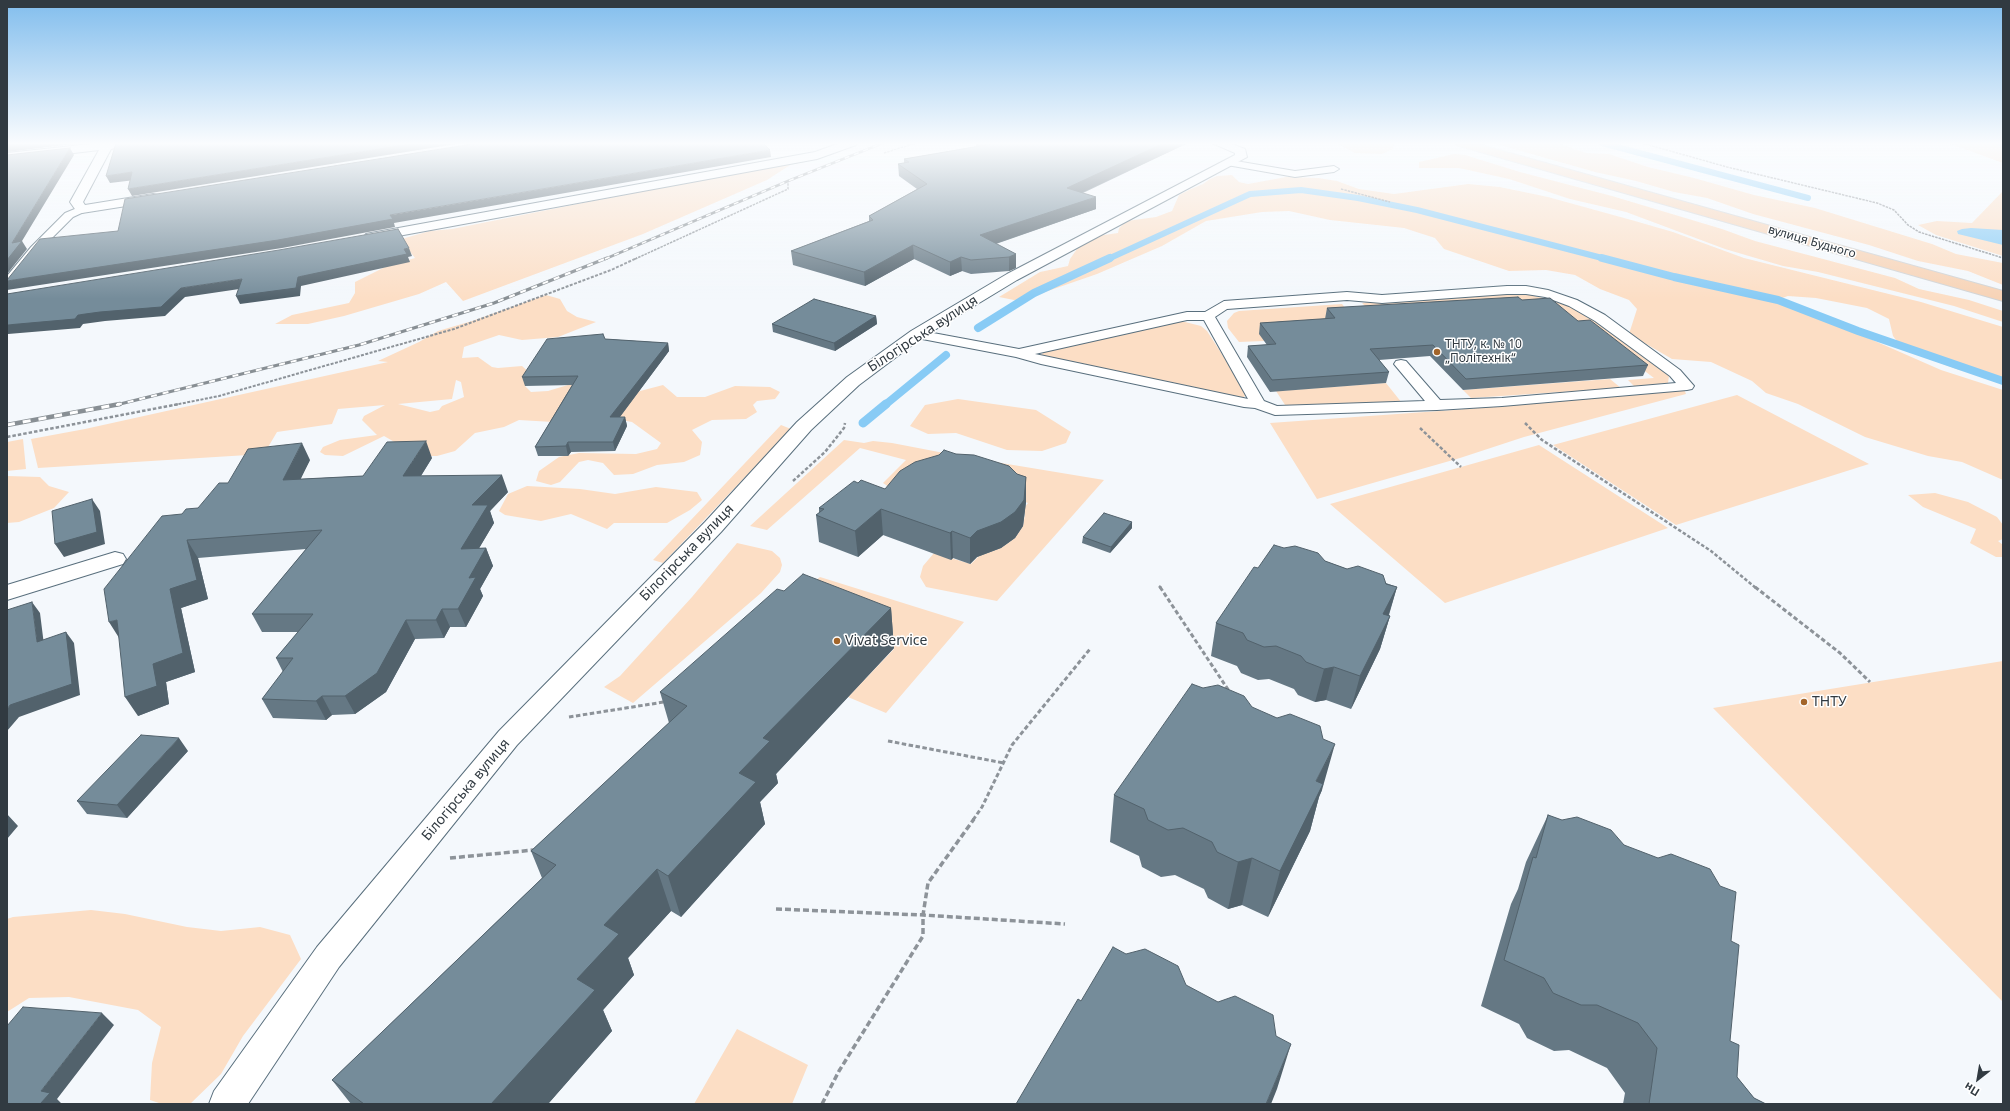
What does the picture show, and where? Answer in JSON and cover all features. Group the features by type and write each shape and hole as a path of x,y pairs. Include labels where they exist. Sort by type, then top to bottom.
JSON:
{"highway":[{"name":"вулиця Будного","path":"1644,195 2003,296"}],"street":[{"path":"80,195 76,202 82,209 168,196"},
{"path":"360,239 600,195"},
{"name":"Білогірська вулиця","path":"227,1104 328,957 508,738 713,527 804,426 853,381 918,334 1012,277 1168,195"},
{"path":"7,593 115,559"}],"lane":[{"path":"7,284 35,249 69,215 82,209"},
{"path":"918,334 1019,353 1041,360 1244,403 1258,404 1275,411 1437,406 1687,386 1675,373 1600,318 1573,303 1548,294 1526,290 1382,299 1358,290 1224,306 1208,316 1187,316 1019,353"},
{"path":"1208,316 1258,404"},
{"path":"1400,364 1437,406"}],"path":[{"path":"7,437 219,396 454,329 611,270 775,195"},
{"path":"1844,195 1878,203 1894,210 1908,225 1919,232 2003,258"},
{"path":"1502,402 1542,440 1711,551 1744,579 1840,653 1870,682"},
{"path":"1402,407 1433,442 1462,467"},
{"path":"1159,586 1231,695"},
{"path":"822,1104 839,1071 923,936 923,915 928,883 982,807 1012,745 1090,649"},
{"path":"562,719 669,701"},
{"path":"888,742 1004,763"},
{"path":"445,859 540,849"},
{"path":"776,910 923,915 1065,924"}],"shaded area":[{"path":"623,195 733,195 643,234 463,301 446,282 419,294 344,316 308,324 275,324 292,315 349,303 355,293 355,282 385,267 415,258 408,249 394,241 430,231 452,229"},
{"path":"1179,195 1538,195 1673,232 1744,258 1921,302 2003,327 2003,380 1959,370 1924,357 1900,345 1893,336 1889,319 1867,308 1816,298 1788,296 1779,299 1941,370 2003,390 2003,480 1962,462 1928,456 1865,437 1798,404 1766,393 1752,381 1711,362 1672,359 1629,334 1637,309 1629,300 1600,289 1575,275 1546,270 1509,271 1444,249 1435,238 1404,228 1330,220 1289,211 1262,212 1206,221 1162,246 1097,274 1019,301 999,297 1040,272 1068,266 1070,259 1077,249 1097,236 1118,233 1119,228 1127,221 1156,217 1172,211"},
{"path":"1557,195 1612,196 1722,229 1755,241 1895,278 1919,289 1969,300 2003,311 2003,322 1954,306 1818,272 1783,266 1725,249 1626,212"},
{"path":"1690,195 1753,195 1815,208 1932,244 1956,254 2003,263 2003,285 1968,271 1918,261 1869,245 1753,214 1707,198"},
{"path":"1999,195 2003,195 2003,256 1936,235 1918,225 1937,221 1972,223"},
{"path":"1499,293 1526,294 1569,304 1669,376 1668,383 1635,387 1628,380 1654,378 1642,369 1380,321 1362,303"},
{"path":"546,295 560,299 567,311 577,317 596,322 558,337 522,340 499,335 464,347 462,358 478,357 492,367 498,368 522,366 531,374 525,386 531,392 548,391 581,381 625,395 663,385 677,397 705,397 735,386 770,387 780,392 775,399 757,401 753,405 757,412 746,419 712,420 692,430 702,442 700,455 684,462 657,465 633,474 614,475 603,463 588,460 579,462 560,482 551,485 536,481 539,471 559,457 579,453 636,454 657,449 661,443 632,422 616,419 553,422 519,420 504,427 475,433 455,451 437,456 419,456 384,436 343,456 325,455 320,452 323,447 340,440 377,435 362,420 364,416 385,405 338,409 332,424 277,432 264,454 38,468 31,439 85,429 388,362 378,361 419,342 438,331 472,321","holes":["456,380 461,382 464,397 442,406 439,410 430,412 398,404 452,399"]},
{"path":"1342,304 1348,311 1264,341 1239,342 1228,328 1227,321 1234,313 1239,311"},
{"path":"1181,321 1201,326 1207,331 1247,393 1241,401 1044,357 1041,355 1044,352"},
{"path":"1610,379 1621,388 1471,398 1463,390"},
{"path":"1386,383 1402,403 1289,411 1276,391"},
{"path":"1684,389 1686,394 1524,437 1460,458 1317,499 1270,423 1454,410"},
{"path":"1737,395 1869,464 1676,525 1553,445"},
{"path":"958,399 1036,410 1071,432 1066,443 1042,451 1007,450 956,433 928,434 910,426 925,405"},
{"path":"781,425 791,429 663,563 653,560"},
{"path":"23,439 26,469 7,471 7,442"},
{"path":"844,440 864,443 873,441 892,443 965,457 1104,480 997,601 926,587 920,577 923,566 934,553 971,564 979,556 1001,548 1015,538 1023,526 1025,514 1023,509 1028,503 1017,499 902,496 883,483 906,460 860,448 767,530 750,526"},
{"path":"1539,445 1668,528 1445,603 1330,504"},
{"path":"7,476 40,477 49,486 69,492 54,508 19,522 7,523"},
{"path":"527,486 580,489 615,494 656,487 697,492 702,500 690,510 667,523 614,523 607,529 571,514 541,521 505,515 499,511 508,494"},
{"path":"1935,493 1968,502 1997,517 2003,525 2003,539 1998,541 2003,545 2003,557 1996,557 1970,543 1976,529 1923,507 1908,495"},
{"path":"737,543 772,551 780,558 782,565 780,572 761,593 633,703 604,687 620,676 692,597"},
{"path":"820,577 964,622 886,713 848,697 894,649 795,596"},
{"path":"2003,661 2003,1002 1713,708"},
{"path":"91,910 125,914 187,927 221,931 260,927 290,935 301,959 243,1036 221,1074 190,1104 162,1104 150,1100 152,1063 161,1027 138,1010 69,997 29,998 7,1012 7,919 13,917"},
{"path":"737,1029 808,1065 792,1104 694,1104"}],"water":[{"path":"1971,228 2003,230 2003,245 1958,234 1957,231"}],"building":[{"path":"7,195 41,195 12,243 22,241 7,260"},
{"path":"151,195 508,195 390,215 393,219 278,240 7,281 40,239 118,231 125,199"},
{"path":"907,195 1089,195 1096,197 980,235 1016,254 1009,257 971,260 961,257 950,262 913,245 864,272 791,251 873,220 869,216"},
{"path":"398,229 409,248 404,249 407,254 298,277 296,288 236,296 242,279 181,288 161,307 100,312 78,315 75,319 7,325 7,294 279,250"},
{"name":"ТНТУ, к. № 10 „Політехнік“","path":"1518,297 1522,300 1550,298 1578,321 1590,320 1648,365 1466,379 1433,345 1370,349 1389,372 1272,380 1248,346 1276,344 1260,323 1335,318 1327,308"},
{"path":"814,299 876,316 834,343 772,324"},
{"path":"603,334 605,339 668,343 610,417 625,417 613,442 568,442 566,446 535,447 578,376 522,377 547,339"},
{"path":"426,441 403,476 502,475 472,505 488,505 461,549 486,548 469,578 476,577 458,609 442,609 436,620 406,620 377,673 345,696 322,696 316,701 262,699 293,658 276,658 313,614 252,614 322,530 187,540 197,580 170,589 183,653 153,664 157,686 125,697 117,620 109,622 104,589 162,516 182,514 186,509 198,508 219,483 228,483 248,449 302,443 283,480 363,476 387,442"},
{"path":"944,450 956,454 974,455 1009,466 1017,474 1026,477 1024,500 1015,512 1001,522 977,531 970,538 952,531 950,533 881,509 855,531 816,515 824,509 819,508 854,481 858,483 861,480 885,489 900,471 915,462 939,455"},
{"path":"92,499 97,532 55,544 52,511"},
{"path":"1104,513 1132,522 1111,547 1083,537"},
{"path":"1274,545 1284,548 1295,546 1318,553 1325,561 1347,569 1358,566 1383,575 1386,584 1397,587 1383,614 1390,616 1360,676 1334,667 1324,669 1306,662 1301,656 1276,646 1264,647 1247,640 1243,633 1216,623 1254,567 1258,568"},
{"path":"803,574 891,608 763,738 770,741 739,773 756,782 668,876 657,869 604,925 619,934 577,979 595,990 491,1104 364,1104 332,1080 556,865 531,851 687,706 660,692 777,589 784,591"},
{"path":"32,602 37,642 66,632 72,684 10,705 7,709 7,610"},
{"path":"1192,684 1203,688 1218,685 1244,696 1252,707 1277,718 1290,714 1320,726 1323,739 1335,744 1316,781 1323,784 1280,871 1252,858 1238,862 1217,852 1212,842 1183,828 1168,830 1148,820 1144,809 1114,795"},
{"path":"141,735 179,738 117,805 77,801"},
{"path":"1548,815 1562,820 1577,817 1611,830 1624,845 1658,858 1671,854 1710,869 1720,886 1736,892 1731,941 1739,945 1730,1041 1739,1045 1737,1077 1754,1098 1766,1104 1649,1104 1657,1048 1638,1023 1597,1005 1581,1005 1553,993 1544,978 1504,960 1533,857 1536,858"},
{"path":"1113,947 1126,954 1145,949 1178,966 1186,985 1218,1002 1235,996 1273,1015 1276,1036 1291,1044 1266,1104 1016,1104 1078,999 1081,1001"},
{"path":"23,1007 102,1013 41,1091 50,1093 40,1104 7,1104 7,1026"}],"waterway":[{"path":"1108,259 1248,195"},
{"path":"1336,195 1417,210 1606,259"},
{"path":"1796,195 1808,198"},
{"path":"978,328 1034,293 1110,258"},
{"path":"1602,258 1674,277 1778,300 1858,331 2003,381"},
{"path":"885,405 946,355"},
{"path":"863,423 886,404"}],"railway":[{"path":"605,259 756,195"},
{"path":"116,405 359,345 494,303 607,258"},
{"path":"7,425 120,404"}],"place":[{"name":"ТНТУ, к. № 10 „Політехнік“","path":"1437,352"},
{"name":"Vivat Service","path":"837,641"},
{"name":"ТНТУ","path":"1804,702"}]}
